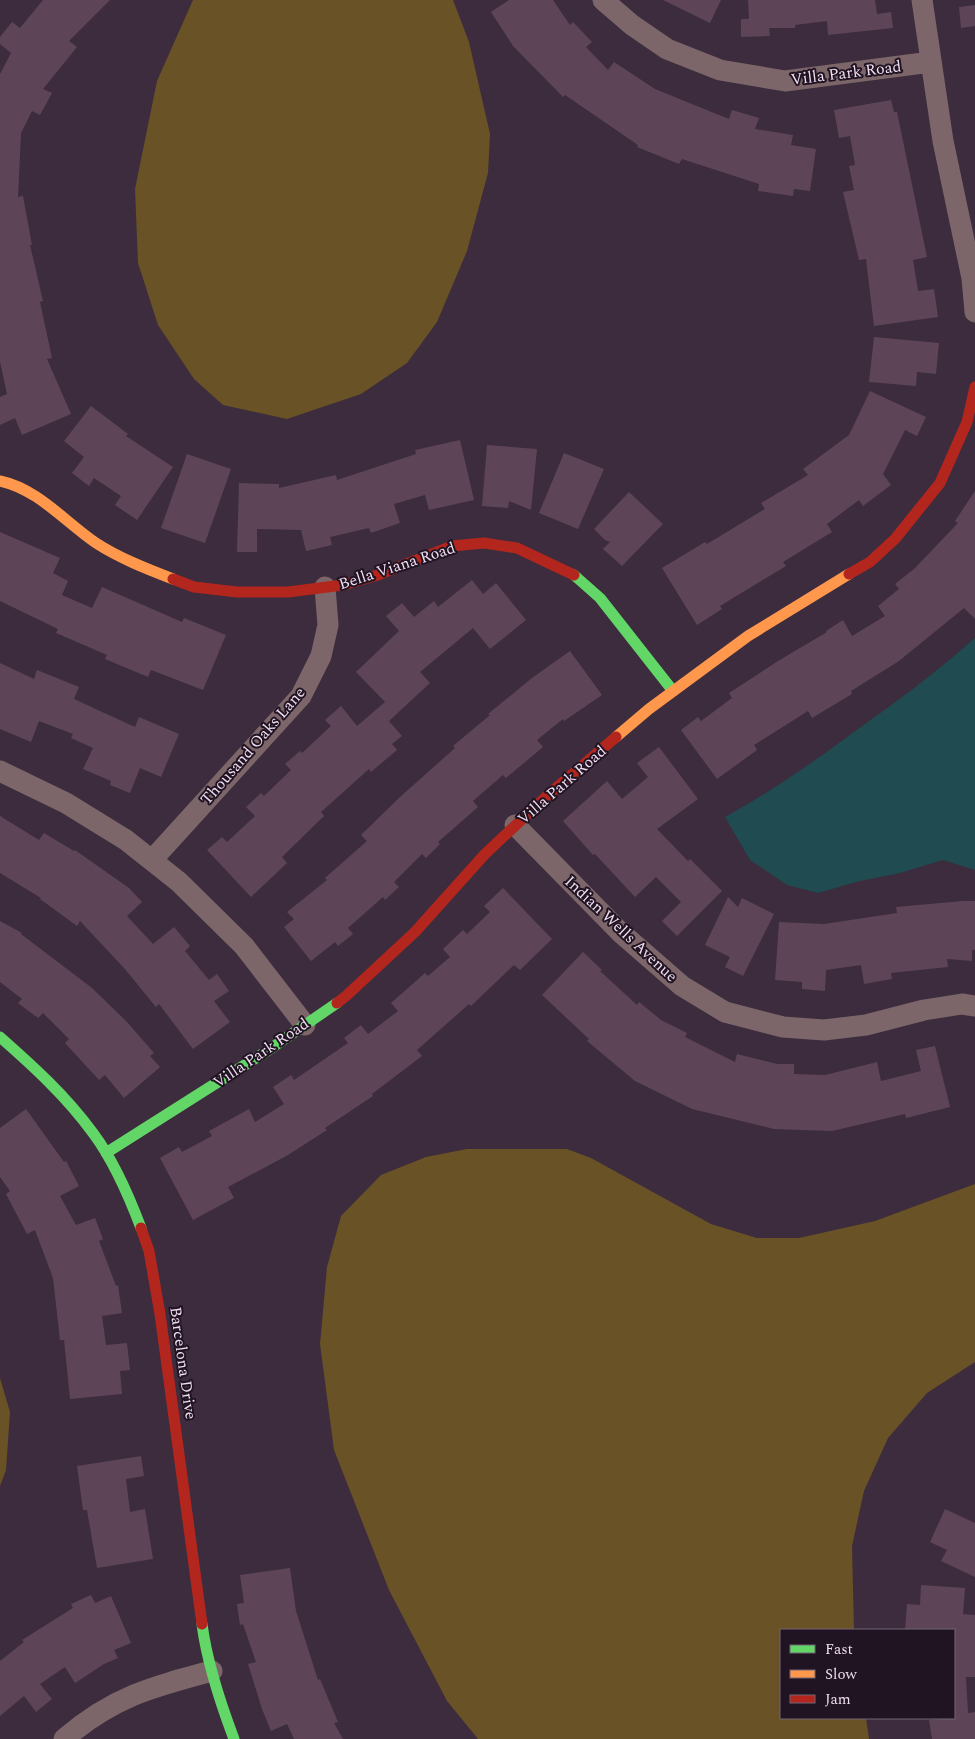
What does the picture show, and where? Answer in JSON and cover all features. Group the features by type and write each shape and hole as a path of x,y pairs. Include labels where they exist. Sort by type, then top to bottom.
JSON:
{"street":[{"name":"Villa Park Road","path":"603,0 632,26 667,49 720,70 785,81 931,62"},
{"path":"922,0 943,141 972,278 975,312"},
{"name":"Villa Park Road","path":"106,1153 270,1049 346,996 415,932 486,854 515,826 649,708 748,636 870,562 895,539 940,483 967,422 975,387"},
{"name":"Bella Viana Road","path":"0,481 43,500 97,542 144,568 194,586 237,592 288,592 343,584 378,575 452,546 484,543 517,548 576,576 600,598 673,691"},
{"name":"Thousand Oaks Lane","path":"152,860 302,696 321,656 328,625 325,587"},
{"path":"0,771 66,803 126,840 179,882 244,946 305,1025"},
{"name":"Indian Wells Avenue","path":"515,826 620,932 682,986 725,1012 782,1027 824,1030 866,1025 924,1010 962,1004 975,1006"},
{"name":"Barcelona Drive","path":"0,1037 41,1072 66,1098 94,1134 106,1153 132,1205 149,1251 160,1314 204,1638 219,1698 234,1739"},
{"path":"64,1739 81,1724 120,1700 158,1685 212,1671"}],"shaded area":[{"path":"193,0 453,0 469,42 490,134 488,173 467,251 437,322 407,363 361,394 287,419 223,405 194,379 158,325 138,263 135,189 157,81"},
{"path":"975,638 975,870 943,860 900,873 860,881 818,893 787,885 750,860 725,817 781,783 834,746 923,681"},
{"path":"467,1149 567,1149 591,1158 711,1224 757,1238 799,1238 875,1221 975,1184 975,1362 927,1393 888,1438 864,1491 852,1546 854,1629 780,1629 780,1719 866,1719 869,1739 478,1739 447,1701 389,1590 334,1450 320,1344 327,1267 341,1216 381,1175 426,1157"},
{"path":"0,1378 10,1412 6,1470 0,1486"}],"building":[{"path":"43,0 110,0 69,41 77,47 43,89 52,93 40,115 32,111 21,133 18,197 23,196 32,245 30,245 43,301 40,302 52,358 47,359 71,414 22,435 15,418 0,425 0,397 7,394 0,362 0,74 11,53 0,44 0,37 12,22 20,28"},
{"path":"509,0 553,0 570,25 573,22 592,42 586,47 608,70 614,62 655,89 729,119 732,110 759,118 755,129 793,135 791,145 816,149 810,191 794,189 793,196 758,191 759,184 682,159 679,164 637,147 638,145 565,95 563,97 513,46 491,12"},
{"path":"663,0 721,0 710,23"},
{"path":"748,0 875,0 877,14 891,12 893,28 828,35 827,21 795,25 795,28 769,28 770,36 741,37 741,19 749,19"},
{"path":"975,5 975,26 961,28 959,7"},
{"path":"891,100 894,112 897,112 927,257 913,260 918,291 934,289 938,317 874,326 866,259 859,260 843,192 854,190 849,166 855,165 850,136 839,138 834,110"},
{"path":"874,337 939,343 936,374 917,372 916,386 869,382"},
{"path":"870,391 926,417 917,436 905,430 883,474 891,485 863,506 859,500 827,524 832,532 783,562 786,566 720,606 722,609 697,625 662,568 705,542 707,544 765,509 761,503 808,475 803,469 849,435"},
{"path":"91,406 128,434 126,436 173,467 137,520 115,505 121,496 94,478 89,486 72,473 84,457 64,441"},
{"path":"460,440 474,500 429,510 425,495 394,504 400,523 371,533 369,528 330,537 332,545 306,551 301,530 257,529 257,552 237,552 239,483 279,484 279,488 336,475 337,480 416,454 415,450"},
{"path":"487,445 537,449 531,510 509,501 508,508 482,506"},
{"path":"564,453 604,469 578,529 539,513"},
{"path":"187,454 231,469 205,543 161,528"},
{"path":"975,491 975,619 964,608 899,661 851,691 852,694 812,718 808,711 754,745 757,750 717,779 681,730 698,717 701,721 732,698 729,693 843,620 852,636 885,616 878,606 899,589 895,584 914,569 958,523 955,521"},
{"path":"629,492 663,524 622,566 603,549 610,542 605,540 594,529"},
{"path":"0,532 60,558 53,573 68,581 62,595 92,608 102,587 182,622 184,618 226,635 203,690 151,670 148,677 105,659 107,655 56,633 58,629 0,601"},
{"path":"472,580 483,594 496,583 526,620 490,649 473,628 420,672 430,683 389,721 402,736 392,744 397,750 371,772 369,769 321,812 324,816 282,857 287,863 251,897 207,850 222,837 227,842 255,816 246,807 261,793 264,796 291,770 285,764 300,751 302,753 331,726 325,720 341,706 357,726 385,702 356,672 399,631 386,616 402,603 414,617 434,601 438,607"},
{"path":"570,651 602,695 564,721 563,719 537,740 543,747 506,778 503,775 473,801 478,807 438,842 440,844 426,858 422,854 394,882 399,887 385,900 383,897 348,928 353,934 338,946 335,942 311,961 284,927 294,919 287,912 327,880 325,878 367,841 361,835 455,748 453,746 532,678"},
{"path":"0,663 34,679 37,670 79,687 74,699 135,727 139,717 179,734 161,777 140,768 130,793 110,785 111,781 83,769 93,748 71,738 73,734 39,721 31,742 0,729"},
{"path":"659,747 698,799 657,829 688,861 690,859 722,891 677,936 662,921 681,902 656,877 635,897 595,854 593,855 563,821 607,781 622,799 648,777 637,763"},
{"path":"0,816 39,840 44,833 75,850 129,888 142,902 127,916 153,944 174,927 190,946 185,951 209,980 217,974 229,991 214,1001 230,1022 193,1049 159,1004 156,1007 124,968 80,921 77,926 41,898 0,873"},
{"path":"503,888 552,939 520,970 514,965 471,1006 469,1004 417,1050 422,1056 372,1094 373,1096 325,1128 327,1130 288,1155 228,1187 234,1198 193,1220 160,1158 179,1147 182,1152 212,1136 209,1131 249,1109 255,1122 284,1104 273,1087 291,1075 294,1080 348,1043 344,1038 361,1025 368,1034 398,1011 391,1003 425,973 428,976 450,957 443,949 463,930 467,934 490,912 484,906"},
{"path":"728,897 738,907 742,898 774,914 743,976 725,967 730,957 705,945"},
{"path":"975,901 975,950 972,950 972,961 947,959 948,967 891,973 892,979 864,984 861,965 826,970 825,991 802,989 802,982 775,980 779,922 824,924 897,913 896,907"},
{"path":"0,921 22,933 92,988 127,1022 154,1053 150,1056 160,1067 124,1098 105,1075 99,1080 65,1043 69,1039 43,1013 38,1018 18,1003 22,999 0,982"},
{"path":"583,952 602,970 600,971 637,1005 639,1002 661,1020 687,1033 685,1037 735,1062 737,1054 777,1064 794,1064 794,1074 825,1075 877,1062 881,1081 921,1071 916,1050 935,1046 950,1107 906,1118 905,1114 832,1131 774,1129 692,1109 635,1081 587,1041 589,1039 542,995"},
{"path":"26,1109 64,1162 66,1161 79,1186 60,1196 76,1225 95,1218 103,1239 99,1241 116,1286 118,1285 122,1313 102,1316 106,1345 127,1343 130,1370 120,1371 122,1394 70,1399 64,1340 60,1340 53,1278 35,1230 27,1234 6,1194 10,1191 0,1177 0,1128"},
{"path":"141,1456 144,1476 126,1479 130,1512 145,1509 153,1559 97,1568 87,1510 83,1510 77,1466"},
{"path":"945,1509 975,1523 975,1577 941,1561 947,1550 930,1542"},
{"path":"290,1568 296,1611 318,1680 320,1679 338,1722 334,1723 343,1739 294,1739 287,1724 271,1731 248,1664 256,1662 243,1624 240,1625 237,1604 244,1603 240,1575"},
{"path":"921,1585 965,1588 963,1614 975,1615 975,1677 966,1677 968,1713 975,1712 975,1739 932,1739 929,1720 955,1719 955,1629 905,1629 907,1604 920,1605"},
{"path":"91,1595 95,1603 111,1596 131,1643 114,1650 118,1658 104,1664 75,1683 65,1667 40,1684 52,1699 36,1712 24,1696 0,1716 0,1661 24,1642 22,1640 73,1608 71,1604"}],"traffic: fast":[{"path":"574,575 600,598 673,691"},
{"path":"106,1153 270,1049 337,1003"},
{"path":"0,1037 61,1094 83,1119 108,1155 141,1228"},
{"path":"202,1624 215,1682 234,1739"}],"traffic: slow":[{"path":"0,481 27,491 51,507 96,543 114,554 173,579"},
{"path":"616,737 649,709 748,636 849,574"}],"traffic: jam":[{"path":"849,574 870,562 895,539 940,483 967,422 975,387"},
{"path":"173,579 194,587 237,592 288,592 343,585 378,575 452,546 484,543 517,548 574,575"},
{"path":"337,1003 415,932 485,854 548,795 616,737"},
{"path":"141,1228 149,1251 160,1314 202,1624"}]}
